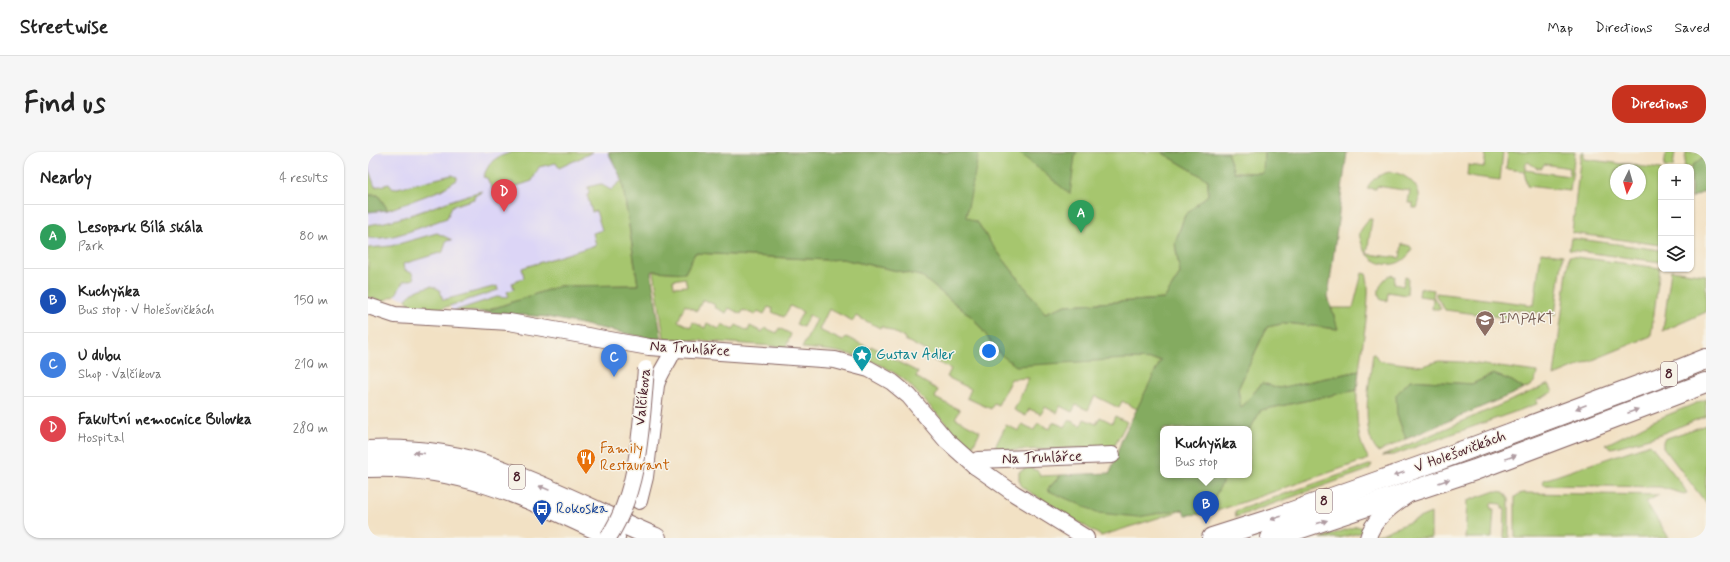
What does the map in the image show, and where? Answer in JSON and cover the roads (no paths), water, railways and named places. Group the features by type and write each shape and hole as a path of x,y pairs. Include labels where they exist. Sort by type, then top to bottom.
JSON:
{"main road":[{"name":"V Holešovičkách","path":"1212,538 1275,518 1443,458 1706,359"},
{"name":"V Holešovičkách","path":"1271,538 1413,492 1587,429 1706,383"},
{"name":"8","path":"368,451 424,453 452,457 493,468 547,489 656,538"},
{"name":"8","path":"368,467 392,466 423,468 474,479 542,505 615,538"}],"street":[{"name":"Na Truhlářce","path":"368,306 395,315 509,322 649,347 835,360 868,369 892,382 909,396 946,440 975,466 1072,533 1086,538"},
{"name":"Valčíkova","path":"608,538 614,529 629,491 634,472 639,443 649,347"},
{"name":"Valčíkova","path":"639,501 645,477 656,385 659,376 671,358 674,348"},
{"name":"Na Truhlářce","path":"975,466 978,460 1112,455"},
{"path":"1368,538 1369,534 1380,518 1396,503 1413,492"}],"place":[{"name":"Fakultní nemocnice Bulovka","path":"504,212"},
{"name":"Lesopark Bílá skála","path":"1081,233"},
{"name":"IMPAKT","path":"1485,337"},
{"name":"Gustav Adler","path":"862,372"},
{"name":"U dubu","path":"614,377"},
{"name":"Family Restaurant","path":"586,475"},
{"name":"Kuchyňka","path":"1206,524"},
{"name":"Rokoska","path":"542,526"}]}
